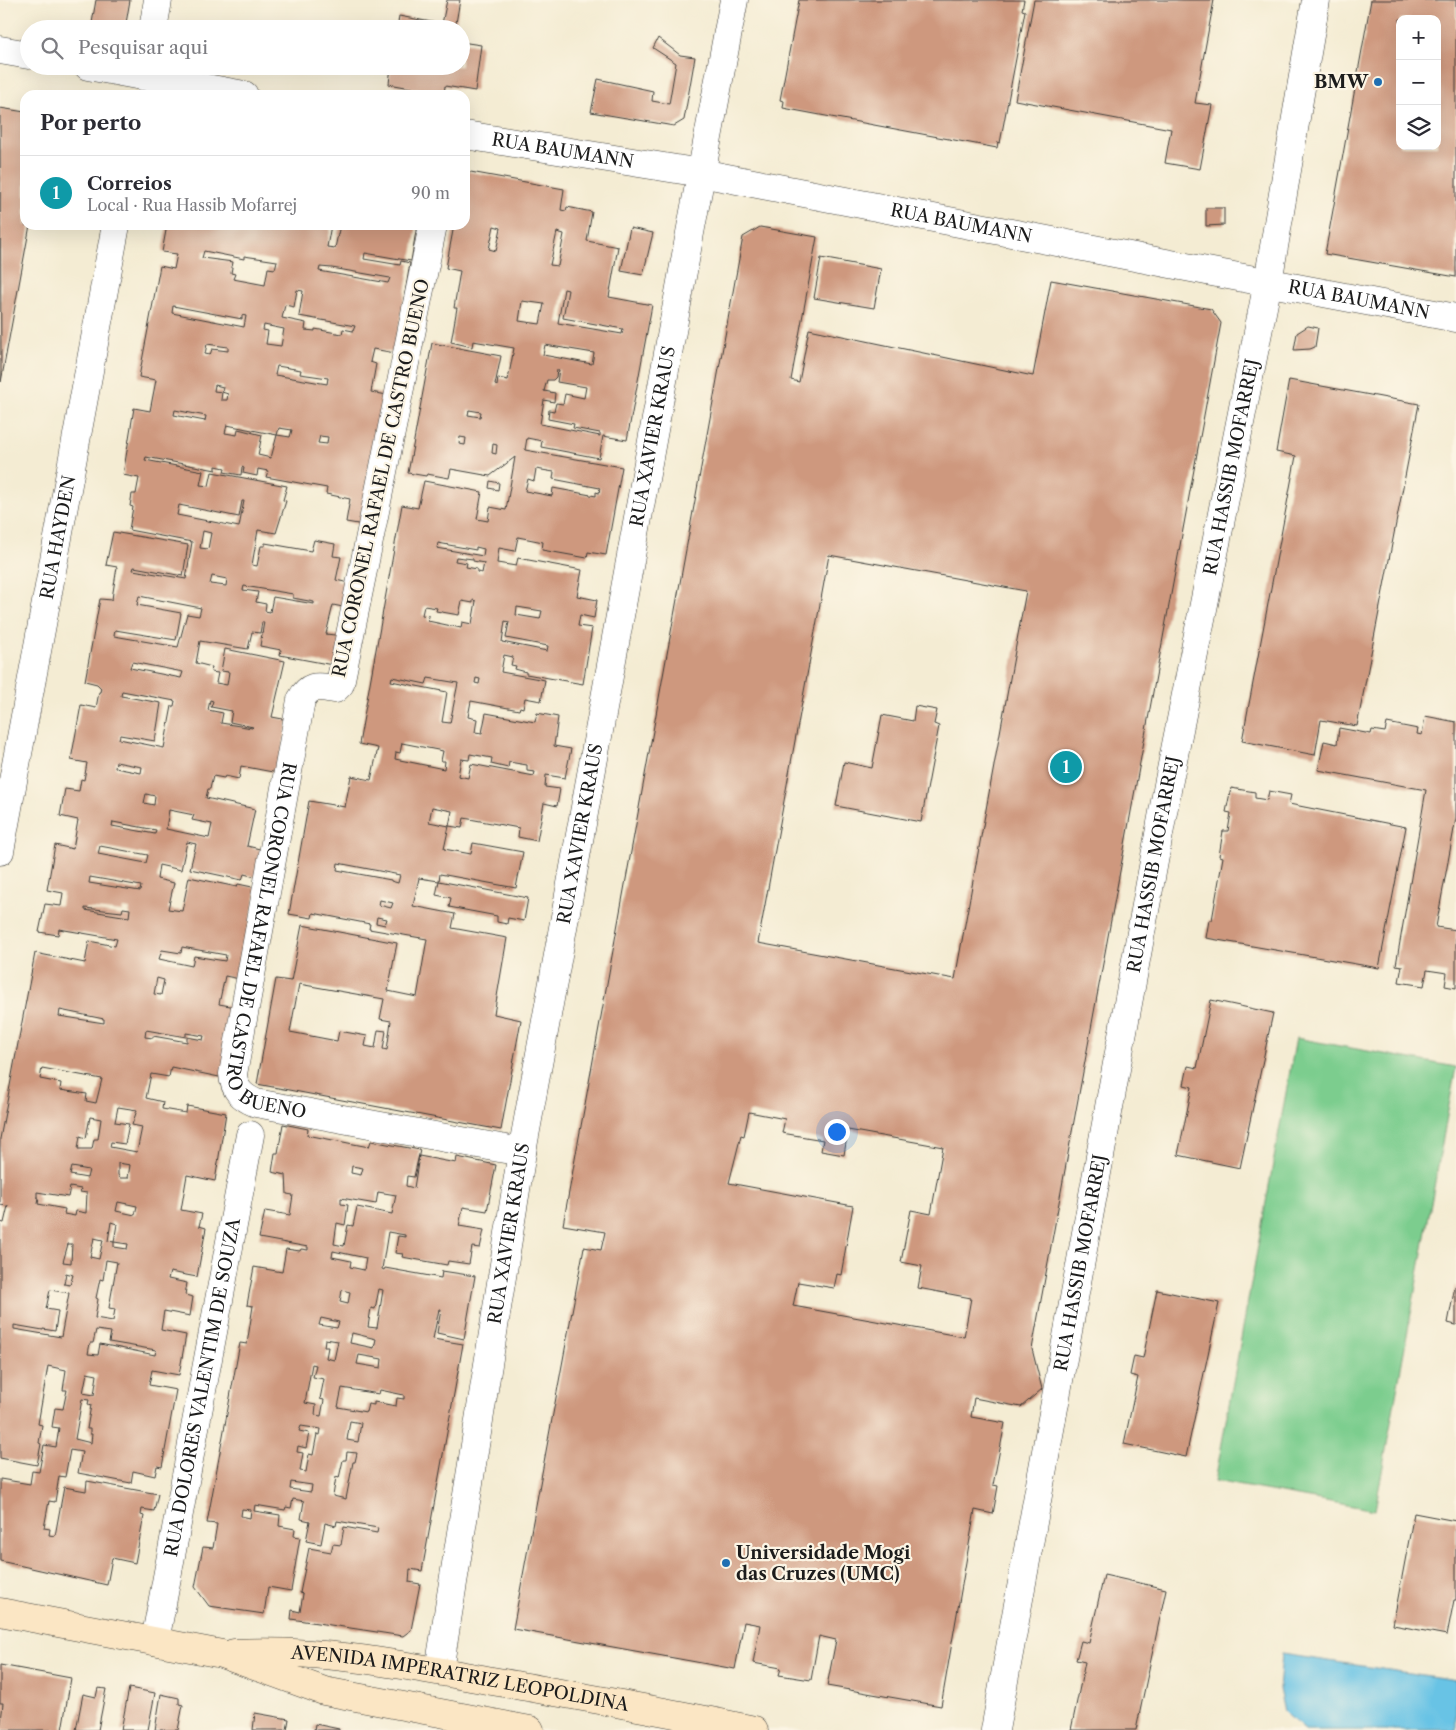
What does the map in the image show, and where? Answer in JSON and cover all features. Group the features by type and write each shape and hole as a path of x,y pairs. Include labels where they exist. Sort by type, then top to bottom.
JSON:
{"main road":[{"name":"AVENIDA IMPERATRIZ LEOPOLDINA","path":"0,1612 222,1654 324,1692 530,1730"},
{"name":"AVENIDA IMPERATRIZ LEOPOLDINA","path":"222,1654 266,1651 308,1652 360,1657 439,1670 754,1730"}],"street":[{"path":"155,20 158,0"},
{"name":"RUA XAVIER KRAUS","path":"439,1670 522,1152 734,0"},
{"name":"RUA HASSIB MOFARREJ","path":"995,1730 1166,794 1268,282 1316,0"},
{"path":"0,50 20,53"},
{"path":"127,75 213,90"},
{"name":"RUA BAUMANN","path":"470,136 701,173 1456,318"},
{"name":"RUA HAYDEN","path":"0,851 115,230"},
{"name":"RUA CORONEL RAFAEL DE CASTRO BUENO","path":"432,230 340,684 335,689 309,688 301,700 233,1074 234,1084 240,1094 256,1103 522,1152"},
{"name":"RUA DOLORES VALENTIM DE SOUZA","path":"155,1641 250,1135"}],"green space":[{"path":"1296,1038 1456,1067 1375,1510 1215,1481"}],"water":[{"path":"1282,1654 1456,1680 1456,1730 1305,1730 1284,1712 1279,1689"}],"building":[{"path":"96,0 130,0 127,20 93,20"},
{"path":"447,0 460,0 457,20 443,20"},
{"path":"799,0 1024,0 1022,10 1025,11 1000,143 998,142 997,148 783,108 784,101 780,100"},
{"path":"1034,0 1214,0 1195,103 1212,105 1200,169 1165,163 1171,129 1015,100"},
{"name":"BMW","path":"1371,0 1456,0 1456,277 1325,254"},
{"path":"399,16 420,20 398,20"},
{"path":"658,38 680,55 695,57 684,120 674,126 591,112 598,79 653,91 652,101 669,104 676,63 653,48"},
{"path":"470,43 481,45 475,91 445,86 444,90 422,90 389,84 390,75 470,75"},
{"path":"0,108 20,111 20,230 29,230 1,382"},
{"path":"470,172 564,189 561,210 566,211 567,207 592,212 587,241 618,247 609,297 652,305 627,440 603,436 599,458 541,447 542,441 527,438 525,450 622,467 606,555 588,552 587,558 542,550 543,542 518,537 515,551 499,548 497,563 516,566 518,558 582,570 577,596 597,600 594,618 580,615 578,626 592,628 583,684 526,674 526,672 515,669 516,666 511,665 513,657 504,655 501,672 545,680 541,701 525,698 523,708 520,707 519,710 471,701 468,717 477,719 475,732 482,733 486,713 535,722 537,713 558,717 554,746 571,749 565,778 546,775 545,787 560,789 557,806 544,803 537,841 518,837 519,828 464,818 462,828 449,826 444,849 471,854 473,843 523,852 516,888 440,874 439,881 419,878 413,906 455,914 452,928 507,938 494,1014 521,1020 501,1130 257,1084 276,979 291,981 302,925 397,943 388,991 417,997 427,939 369,929 370,924 313,913 312,918 289,914 309,801 345,807 351,776 371,780 378,748 359,744 402,505 418,508 424,481 482,492 477,519 488,521 490,507 506,510 515,457 490,476 451,469 449,478 408,473 432,343 501,356 495,385 497,386 498,378 508,380 514,348 473,341 472,347 451,342 457,308 454,308 460,271 446,268 453,230 470,230","holes":["494,226 501,228 496,251 489,249","557,232 564,234 558,266 550,265","564,289 568,290 563,318 623,329 622,334 558,323","522,301 544,304 540,324 519,321","545,345 594,353 592,364 543,355","557,370 559,370 557,382 586,387 584,398 565,394 563,404 556,403 554,411 549,410 548,419 574,424 573,428 600,433 600,436 540,424 544,400 554,402 555,393 544,391 547,380 553,380 556,377","469,410 481,412 480,417 468,415","460,437 466,438 465,445 459,444","493,444 497,445 496,454 492,453","536,469 554,472 553,479 600,488 599,493 596,492 596,496 553,488 552,496 525,491 528,479 534,481","438,543 476,550 476,547 484,549 483,556 437,548","456,557 473,559 473,561 484,563 482,573 477,572 477,569 466,567 467,563 455,561","473,600 476,601 472,624 462,622 461,628 428,621 429,616 422,615 424,606 437,608 436,611 459,615 462,601 473,603","517,607 542,611 540,619 516,615","505,621 509,622 506,638 548,646 547,651 502,642","392,677 426,684 428,678 458,683 450,723 442,722 447,692 391,681","476,678 480,679 479,684 475,683","402,743 443,751 441,761 445,761 444,769 395,759 396,752 400,753","470,754 492,758 491,764 508,768 509,762 527,765 527,771 535,772 534,776 471,764 468,778 458,776 461,759 469,760","432,807 452,811 449,826 429,822","338,863 400,875 398,883 337,870","380,900 393,903 391,908 379,905","377,917 387,919 385,925 376,923","299,984 384,999 380,1019 391,1021 387,1050 383,1049 386,1031 378,1030 375,1048 365,1046 367,1036 339,1031 337,1041 290,1032"]},
{"path":"1206,208 1224,208 1224,225 1206,226"},
{"path":"760,227 817,237 791,380 799,382 809,329 1033,376 1051,280 1211,309 1221,323 1032,1349 1042,1389 1021,1407 974,1398 971,1417 1005,1423 993,1485 998,1486 993,1514 975,1510 941,1706 827,1686 836,1640 819,1636 811,1680 779,1675 781,1668 753,1663 760,1625 744,1622 735,1669 513,1629 584,1247 601,1250 605,1232 563,1225 743,237","holes":["829,555 1026,591 955,979 758,943","749,1112 785,1119 782,1133 823,1140 821,1151 844,1155 848,1130 943,1147 931,1214 911,1210 901,1262 922,1266 918,1288 971,1298 964,1337 793,1306 798,1282 834,1288 837,1274 841,1275 853,1206 729,1183 741,1135 744,1136"]},
{"path":"630,228 653,233 643,275 621,271"},
{"path":"166,230 330,230 327,247 335,248 339,230 416,230 411,261 365,253 364,259 400,265 401,261 410,263 395,353 373,349 370,362 376,364 371,392 387,395 364,525 346,522 350,499 326,494 327,488 266,477 268,471 258,469 257,476 243,473 244,468 242,467 241,475 224,472 225,468 216,466 216,470 146,457 145,460 203,471 200,485 209,486 212,472 287,486 283,500 286,501 276,533 258,530 252,565 257,566 261,546 265,546 265,543 311,551 314,540 335,544 333,556 341,557 336,580 353,584 348,608 333,605 326,634 343,636 338,666 280,655 281,650 260,646 264,622 262,622 260,633 252,632 248,649 200,641 196,663 212,667 211,672 218,673 216,683 227,685 229,672 221,671 225,649 285,661 272,717 288,720 278,773 241,766 239,779 213,776 206,798 255,809 247,846 264,850 259,878 244,874 242,880 190,869 196,844 187,842 181,870 159,865 157,879 174,883 168,909 182,911 189,877 237,887 238,884 257,888 240,979 225,976 219,1004 236,1007 224,1078 171,1067 169,1077 151,1074 146,1098 163,1102 162,1109 186,1113 187,1106 226,1113 215,1181 187,1175 181,1210 202,1214 199,1226 206,1228 197,1277 170,1272 168,1279 187,1283 185,1295 193,1297 190,1316 164,1311 161,1330 186,1335 179,1375 152,1370 149,1385 176,1390 162,1467 157,1466 155,1476 133,1471 131,1483 78,1473 82,1452 70,1450 65,1477 59,1476 55,1502 49,1501 44,1528 50,1529 49,1535 55,1536 64,1487 86,1491 87,1481 158,1494 154,1511 142,1509 141,1515 144,1516 135,1563 112,1558 107,1585 0,1561 0,1479 30,1484 32,1471 39,1472 44,1445 56,1447 59,1428 52,1427 55,1408 63,1409 67,1390 63,1390 66,1370 48,1366 38,1424 42,1425 37,1465 0,1458 0,1222 4,1223 8,1206 0,1205 0,1139 35,953 85,963 89,941 115,946 117,939 59,929 58,935 39,932 45,904 61,906 63,893 47,890 55,845 73,849 78,820 60,816 65,789 79,791 81,779 84,780 87,763 71,760 81,705 96,708 101,688 97,684 85,681 100,599 112,600 117,567 106,565 113,532 188,545 183,576 134,567 133,570 186,579 192,542 129,530 133,507 130,506 132,494 136,494 139,478 123,475 134,408 150,411 156,380 139,377 160,266 174,269 177,254 162,252","holes":["204,251 244,259 244,256 277,261 275,269 268,268 265,285 233,279 235,274 231,273 233,262 202,258","320,267 390,278 388,283 319,271","297,290 303,291 299,316 355,326 353,331 343,329 342,334 315,329 315,331 305,330 306,323 282,318 285,305 294,307","173,306 242,319 242,315 246,316 244,327 172,313","264,325 284,329 281,346 266,344 268,331 263,330","207,344 228,347 228,351 212,349 210,355 205,354","277,366 301,370 300,374 328,378 327,384 275,375","215,385 223,387 222,392 214,391","222,392 228,394 227,400 221,400","175,410 206,416 205,421 174,415","227,425 277,435 271,458 258,455 262,435 238,429 237,435 225,433","279,428 292,430 290,437 277,435","320,436 328,437 327,444 318,443","242,501 244,501 239,527 177,515 179,505 239,517","203,531 211,533 208,549 200,548","212,576 227,579 226,586 210,584","244,586 293,594 293,598 314,602 314,604 273,597 270,612 265,611 266,604 256,602 258,592 243,590","139,596 201,608 199,616 187,614 178,647 114,636 115,630 176,640 181,613 137,605","132,662 183,672 181,678 130,668","122,691 175,701 174,706 172,706 164,748 119,739 120,735 155,741 161,703 121,696","210,700 213,701 211,707 232,711 230,722 252,728 221,723 223,713 208,710","116,762 142,767 141,773 115,768","146,794 155,796 154,805 144,803","169,810 194,815 192,820 212,824 209,838 166,829","113,822 156,830 155,834 112,826","100,846 148,855 146,863 98,854","90,877 141,886 140,891 89,883","85,908 122,912 123,908 130,909 129,917 85,910","182,947 226,955 225,961 194,956 192,966 159,959 162,950 181,953","157,978 164,980 161,995 154,994","60,1010 104,1019 104,1023 59,1016","146,1030 186,1037 186,1033 204,1036 203,1040 187,1037 187,1042 153,1036 153,1038 145,1037","42,1068 102,1079 96,1103 86,1101 87,1094 60,1090 61,1083 40,1079","118,1107 137,1110 132,1125 142,1127 137,1152 110,1147 111,1142 125,1144 129,1124 115,1122","90,1117 101,1119 98,1139 94,1139 92,1149 78,1149 80,1136 86,1138","118,1163 130,1165 128,1178 120,1178 118,1175","72,1167 89,1170 87,1178 70,1175","70,1187 81,1189 80,1192 87,1193 86,1213 76,1211 75,1216 64,1214 65,1209 38,1204 39,1198 37,1197 37,1192 68,1197","118,1202 137,1206 135,1215 116,1211","111,1222 117,1224 114,1242 108,1241","94,1238 103,1240 99,1259 90,1257","114,1242 128,1244 127,1249 114,1247","68,1244 72,1244 71,1263 63,1262","106,1260 117,1262 109,1308 115,1309 113,1321 95,1318 98,1299 96,1298 100,1279 103,1280","66,1273 73,1275 70,1285 64,1284","50,1290 69,1293 61,1337 14,1329 14,1325 55,1331 58,1311 46,1309","96,1330 111,1332 109,1342 156,1350 155,1355 100,1344 98,1355 88,1354 90,1343 93,1343","87,1373 97,1375 94,1395 83,1393","82,1399 89,1400 88,1404 91,1405 87,1429 90,1429 90,1434 92,1434 91,1443 75,1439"]},
{"path":"821,258 881,269 874,308 814,298"},
{"path":"1308,326 1318,328 1315,347 1294,350 1297,333"},
{"path":"1289,380 1419,404 1357,726 1321,720 1315,755 1242,741 1296,456 1276,452"},
{"path":"490,481 499,483 498,490 489,488"},
{"path":"915,706 937,710 934,724 939,726 921,822 836,806 844,762 872,768 882,715 913,721"},
{"path":"1425,716 1456,722 1456,818 1436,927 1456,930 1456,988 1445,986 1447,973 1427,970 1424,986 1399,982 1402,966 1396,965 1426,790 1318,770 1324,741 1337,744 1339,728 1371,734 1372,730 1385,732 1387,723 1418,729 1417,734 1422,735"},
{"path":"1231,788 1255,792 1255,798 1267,800 1269,791 1291,795 1289,804 1406,827 1379,968 1206,938 1209,920 1212,920 1223,857 1219,856 1223,831 1228,831 1231,813 1226,812"},
{"path":"439,881 528,898 524,921 508,918 507,924 497,922 497,916 449,907 451,898 436,895"},
{"path":"1211,1000 1273,1013 1240,1168 1178,1155 1192,1087 1184,1085 1188,1066 1197,1068"},
{"path":"283,1124 308,1129 307,1135 369,1147 371,1141 420,1150 414,1177 407,1176 406,1186 414,1188 419,1156 456,1163 457,1157 496,1165 487,1211 463,1207 459,1226 484,1230 480,1248 472,1247 469,1264 448,1261 447,1265 402,1257 403,1254 395,1253 398,1236 405,1237 405,1235 388,1232 382,1269 441,1278 442,1271 475,1276 464,1339 437,1333 441,1309 439,1309 433,1339 463,1344 422,1571 410,1569 409,1582 420,1584 411,1630 403,1636 291,1619 292,1610 300,1612 303,1594 300,1593 309,1548 331,1552 333,1544 341,1545 344,1527 377,1533 378,1528 337,1521 336,1526 325,1523 321,1544 306,1541 310,1521 301,1519 304,1501 293,1499 291,1508 286,1507 285,1510 255,1505 254,1511 280,1515 279,1526 295,1529 294,1536 300,1537 291,1591 268,1587 264,1614 209,1606 195,1587 203,1547 213,1548 217,1524 207,1523 240,1343 247,1344 253,1306 247,1305 254,1267 282,1272 286,1249 308,1250 308,1247 259,1238 265,1211 290,1215 293,1195 287,1194 286,1175 272,1172 275,1153 278,1153","holes":["352,1166 363,1168 361,1175 351,1173","378,1192 396,1195 392,1214 357,1207 353,1226 348,1225 344,1246 334,1244 337,1223 345,1225 348,1205 341,1204 341,1198 376,1204","333,1251 366,1258 364,1270 350,1267 351,1261 332,1257","379,1289 383,1290 377,1328 368,1327 371,1308 375,1309","342,1290 350,1292 348,1304 340,1302","321,1318 339,1322 337,1328 319,1325","352,1333 376,1339 374,1348 350,1343","325,1339 338,1341 334,1360 326,1358 328,1347 324,1347","359,1355 382,1359 381,1368 357,1364","312,1364 316,1365 313,1377 324,1379 320,1399 324,1400 321,1416 315,1415 316,1405 305,1403","342,1388 379,1394 380,1390 404,1395 404,1399 397,1398 396,1406 374,1402 374,1405 368,1404 366,1412 338,1407","350,1421 361,1423 358,1442 347,1440","301,1426 321,1429 320,1435 317,1434 313,1455 309,1454 306,1472 300,1471 303,1453 297,1452 298,1446 306,1448 309,1433 299,1431","347,1452 357,1453 355,1462 353,1462 346,1499 333,1496 336,1477 339,1478","291,1482 312,1485 311,1492 290,1489","242,1509 251,1510 250,1518 241,1516"]},
{"path":"1456,1286 1456,1325 1448,1323"},
{"path":"1157,1290 1219,1303 1186,1457 1124,1444 1138,1377 1130,1375 1134,1356 1143,1358"},
{"path":"1414,1513 1456,1521 1456,1600 1454,1600 1447,1635 1393,1625"},
{"path":"1104,1575 1166,1589 1136,1730 1071,1730 1085,1662 1076,1660 1081,1641 1089,1643"},
{"path":"0,1665 71,1678 62,1730 0,1730 3,1703 0,1703"},
{"path":"98,1688 106,1689 98,1730 76,1730 83,1694 96,1697"},
{"path":"129,1688 155,1693 148,1730 121,1730"},
{"path":"161,1694 179,1698 179,1704 183,1705 178,1730 155,1730"},
{"path":"255,1713 289,1719 287,1730 253,1730"},
{"path":"315,1724 339,1729 339,1730 314,1730"}],"place":[{"name":"BMW","path":"1378,82"},
{"name":"Correios","path":"1066,767"},
{"name":"Universidade Mogi das Cruzes (UMC)","path":"726,1563"}]}
